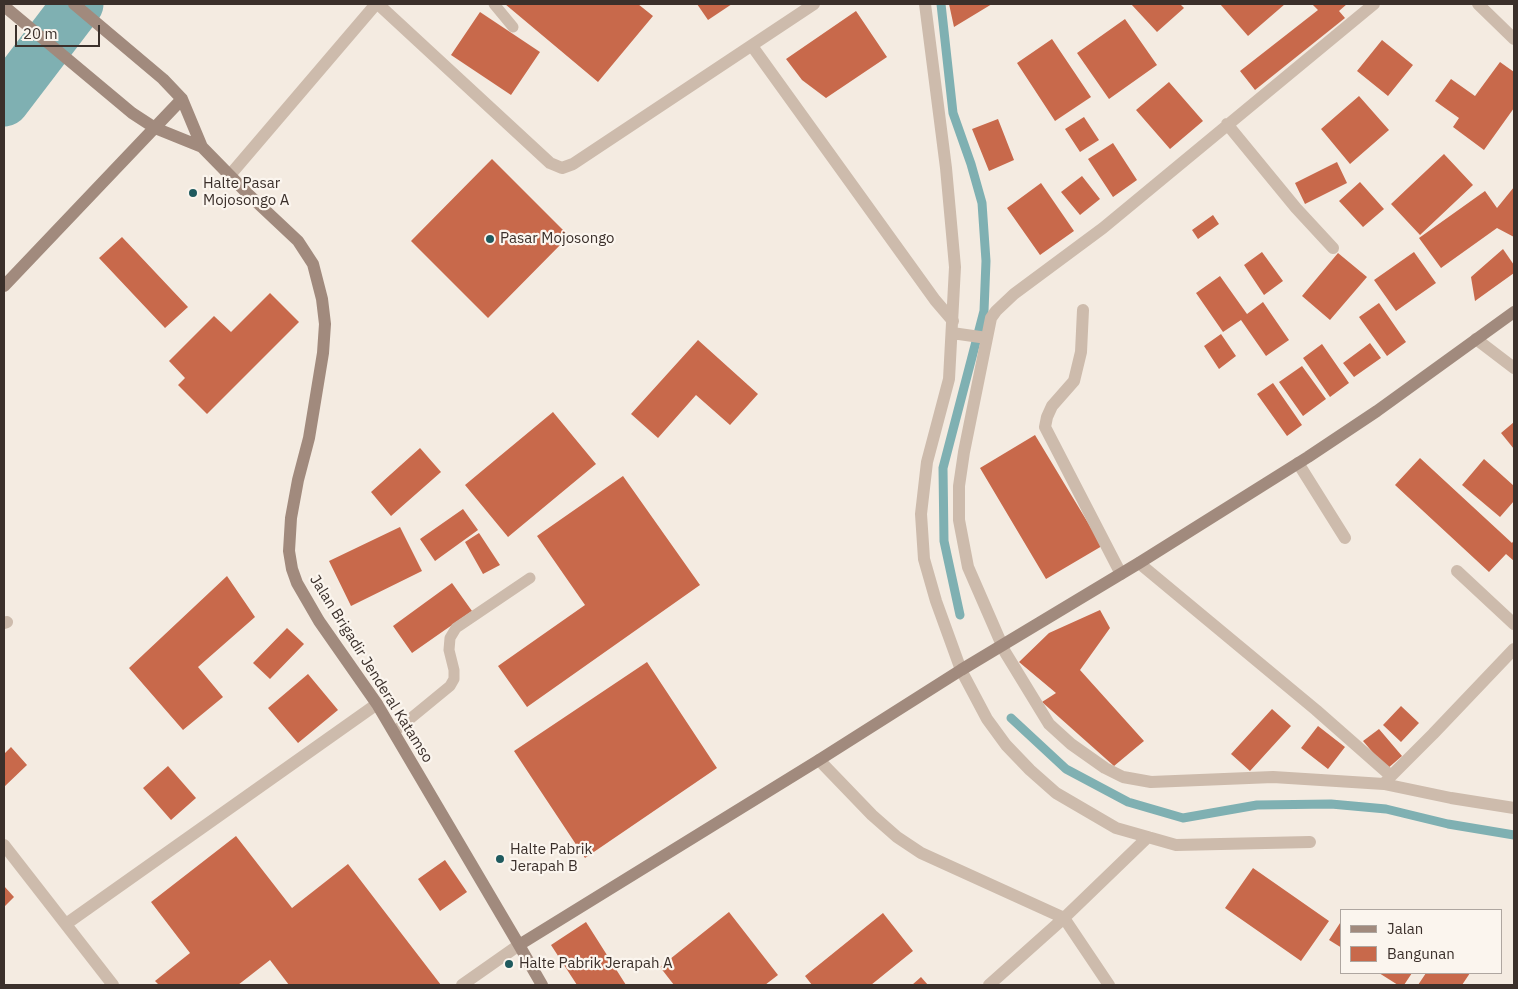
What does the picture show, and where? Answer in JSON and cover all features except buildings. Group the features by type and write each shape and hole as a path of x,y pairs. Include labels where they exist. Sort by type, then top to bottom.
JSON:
{"main road":[{"path":"74,4 163,79 182,99 202,147"},
{"path":"4,6 132,113 155,128 202,147"},
{"path":"4,286 182,99"},
{"name":"Jalan Brigadir Jenderal Katamso","path":"202,147 298,241 313,264 322,299 325,324 323,353 309,438 290,518 289,551 297,583 341,654 378,704 542,985"},
{"path":"519,945 961,670 1139,563 1298,464 1376,411 1514,312"}],"street":[{"path":"230,175 377,4 550,163 562,168 573,164 814,4"},
{"path":"926,4 946,168 955,268 955,329 950,379 926,462 921,514 924,559 936,601 961,670 987,720 1006,745 1044,784 1085,812 1116,828 1176,846 1310,842"},
{"path":"1374,4 1103,228 1003,303 991,318 984,338 959,486 959,520 968,567 999,648 1050,724 1089,758 1124,777 1151,782 1273,777 1387,780 1451,798 1514,808"},
{"path":"1478,4 1514,39"},
{"path":"752,46 955,329 984,338"},
{"path":"1227,124 1296,208 1333,248"},
{"path":"1083,310 1081,352 1074,381 1052,406 1045,427 1121,574"},
{"path":"1476,339 1514,368"},
{"path":"1298,464 1345,538"},
{"path":"1139,563 1316,710 1387,780"},
{"path":"1457,571 1514,624"},
{"path":"1387,780 1514,649"},
{"path":"66,924 378,704"},
{"path":"819,760 872,815 921,853 954,870 1064,918 1109,985"},
{"path":"989,985 1064,918 1148,837"},
{"path":"4,845 113,985"},
{"path":"462,985 519,945"}],"lane":[{"path":"494,4 513,27"},
{"path":"394,732 450,686 454,679 454,670 449,650 450,638 456,628 530,578"}],"waterway":[{"path":"4,101 78,4"},
{"path":"941,4 953,113 982,203 986,261 984,311 943,468 944,541 960,615"},
{"path":"1011,718 1066,769 1128,802 1183,818 1257,805 1331,804 1386,809 1448,824 1514,835"}],"place":[{"name":"Halte Pasar Mojosongo A","path":"193,193"},
{"name":"Pasar Mojosongo","path":"490,239"},
{"name":"Halte Pabrik Jerapah B","path":"500,859"},
{"name":"Halte Pabrik Jerapah A","path":"509,964"}]}
